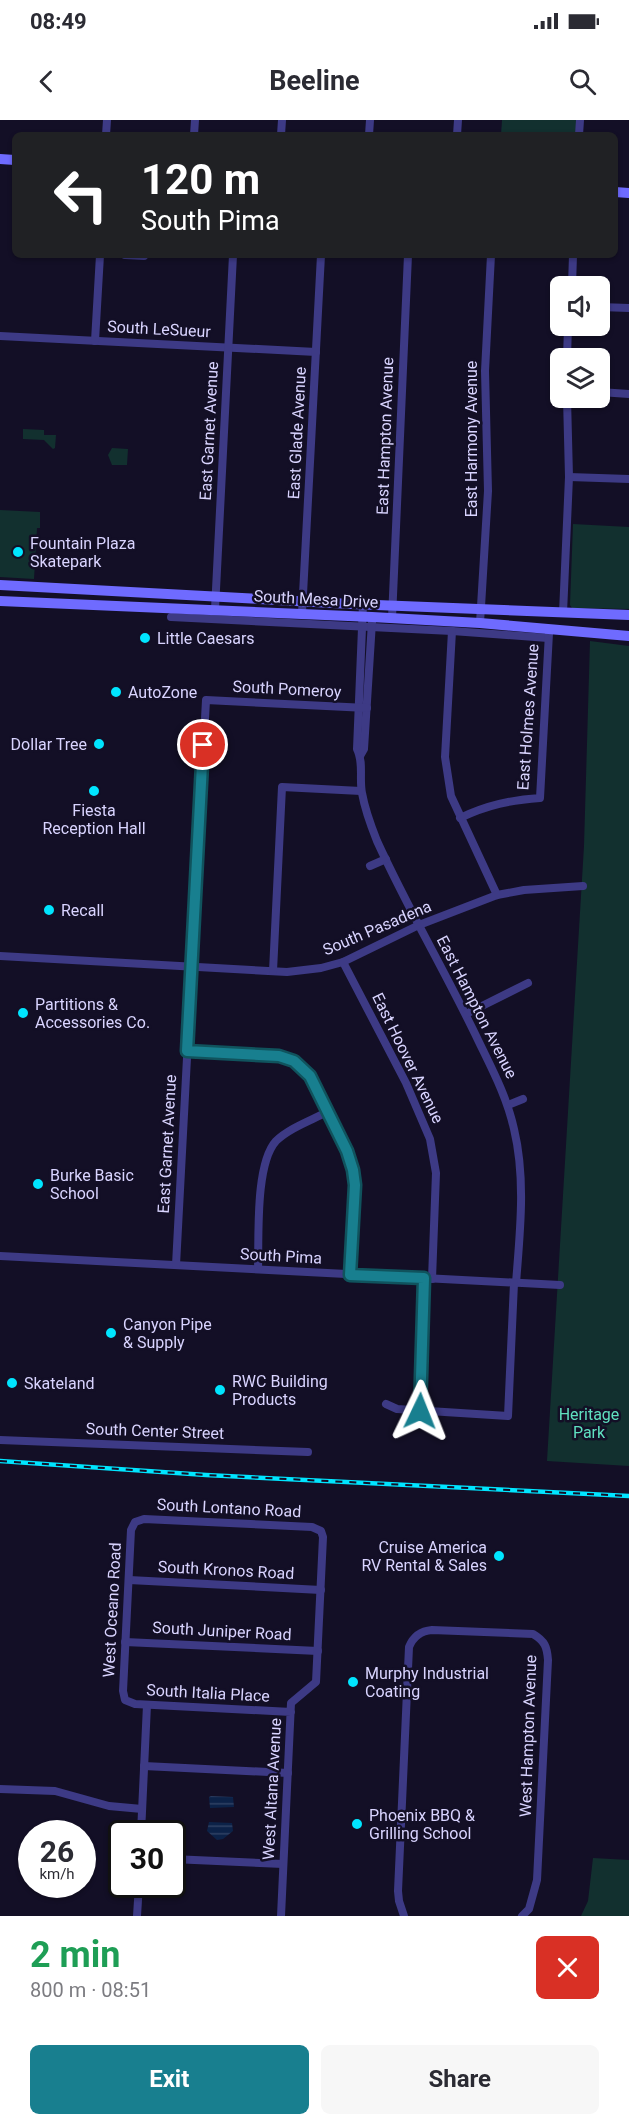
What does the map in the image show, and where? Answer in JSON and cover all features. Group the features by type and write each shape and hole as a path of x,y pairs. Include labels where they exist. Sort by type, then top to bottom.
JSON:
{"main road":[{"name":"South Mesa Drive","path":"0,585 629,615"},
{"name":"South Mesa Drive","path":"0,601 302,613 367,621 392,618 480,623 549,633 629,636"}],"street":[{"path":"95,341 100,258"},
{"name":"East Garnet Avenue","path":"215,609 233,258"},
{"name":"East Glade Avenue","path":"302,613 321,258"},
{"name":"East Hampton Avenue","path":"392,618 408,258"},
{"name":"East Harmony Avenue","path":"480,623 488,491 485,371 491,258"},
{"path":"572,276 573,258"},
{"path":"610,307 629,308"},
{"name":"South LeSueur","path":"0,336 316,352"},
{"path":"610,393 629,394"},
{"path":"563,613 569,477 567,408"},
{"path":"569,477 629,479"},
{"name":"East Hampton Avenue","path":"368,604 363,708 357,749 360,756 361,791 369,823 466,1014 508,1105 521,1172 521,1210 508,1416 420,1411"},
{"name":"South Mesa Drive","path":"171,617 367,621 452,631 549,633"},
{"path":"452,631 445,757 451,796 497,895"},
{"name":"East Holmes Avenue","path":"460,818 488,806 515,800 540,798 549,633"},
{"name":"East Garnet Avenue","path":"176,1265 190,966 206,700"},
{"name":"South Pomeroy","path":"206,700 363,708"},
{"path":"273,971 282,787 361,791"},
{"path":"370,866 386,859"},
{"name":"South Pasadena","path":"0,956 304,971 343,962 419,925 497,895 524,890 583,886"},
{"name":"East Hoover Avenue","path":"343,962 406,1083 430,1139 436,1182 420,1411"},
{"path":"466,1014 528,983"},
{"path":"187,1051 288,1058 310,1076 329,1111 353,1170 355,1185 350,1275"},
{"name":"East Hampton Avenue","path":"508,1105 523,1099"},
{"path":"258,1269 262,1177 266,1155 283,1135 329,1111"},
{"name":"South Pima","path":"0,1256 560,1285"},
{"path":"386,1404 397,1409 420,1411"},
{"name":"South Center Street","path":"0,1440 308,1452"},
{"name":"South Lontano Road","path":"135,1522 144,1519 312,1527 321,1531"},
{"name":"West Oceano Road","path":"125,1700 123,1691 131,1530 135,1522"},
{"name":"West Altana Avenue","path":"281,1916 291,1703 316,1682 323,1537 321,1531"},
{"name":"South Kronos Road","path":"129,1580 321,1590"},
{"name":"West Hampton Avenue","path":"404,1916 398,1891 410,1647 413,1638 428,1630 533,1634 543,1640 547,1650 537,1880 529,1909 522,1916"},
{"name":"South Juniper Road","path":"125,1642 318,1651"},
{"name":"South Italia Place","path":"125,1700 147,1705 291,1712"},
{"path":"142,1820 147,1705"},
{"path":"144,1766 288,1773"},
{"path":"0,1789 55,1791 109,1806 142,1809"},
{"path":"186,1860 284,1864"},
{"path":"137,1916 138,1898"}],"green space":[{"path":"502,120 580,120 579,132 501,132"},
{"path":"23,429 44,430 44,435 56,435 55,448 53,449 44,440 23,439"},
{"path":"112,448 128,449 127,465 112,465 108,455"},
{"name":"Fountain Plaza Skatepark","path":"0,510 40,512 34,579 0,577"},
{"path":"573,524 629,527 629,609 572,608 570,605"},
{"name":"Heritage Park","path":"590,641 629,646 629,1466 547,1461 584,846"},
{"path":"593,1858 629,1860 629,1916 581,1916 588,1901"}],"water":[{"path":"209,1797 233,1797 234,1807 210,1808"},
{"path":"209,1822 232,1823 233,1831 223,1839 217,1840 207,1831"}],"railway":[{"path":"0,1461 206,1475 629,1496"}],"place":[{"name":"Fountain Plaza Skatepark","path":"18,552"},
{"name":"Little Caesars","path":"145,638"},
{"name":"AutoZone","path":"116,692"},
{"name":"Dollar Tree","path":"99,744"},
{"name":"Fiesta Reception Hall","path":"94,791"},
{"name":"Recall","path":"49,910"},
{"name":"Partitions & Accessories Co.","path":"23,1013"},
{"name":"Burke Basic School","path":"38,1184"},
{"name":"Canyon Pipe & Supply","path":"111,1333"},
{"name":"Skateland","path":"12,1383"},
{"name":"RWC Building Products","path":"220,1390"},
{"name":"Cruise America RV Rental & Sales","path":"499,1556"},
{"name":"Murphy Industrial Coating","path":"353,1682"},
{"name":"Phoenix BBQ & Grilling School","path":"357,1824"}],"route":[{"path":"203,745 187,1051 279,1056 294,1061 310,1076 329,1111 353,1170 355,1185 350,1275 424,1278 420,1411"}]}
